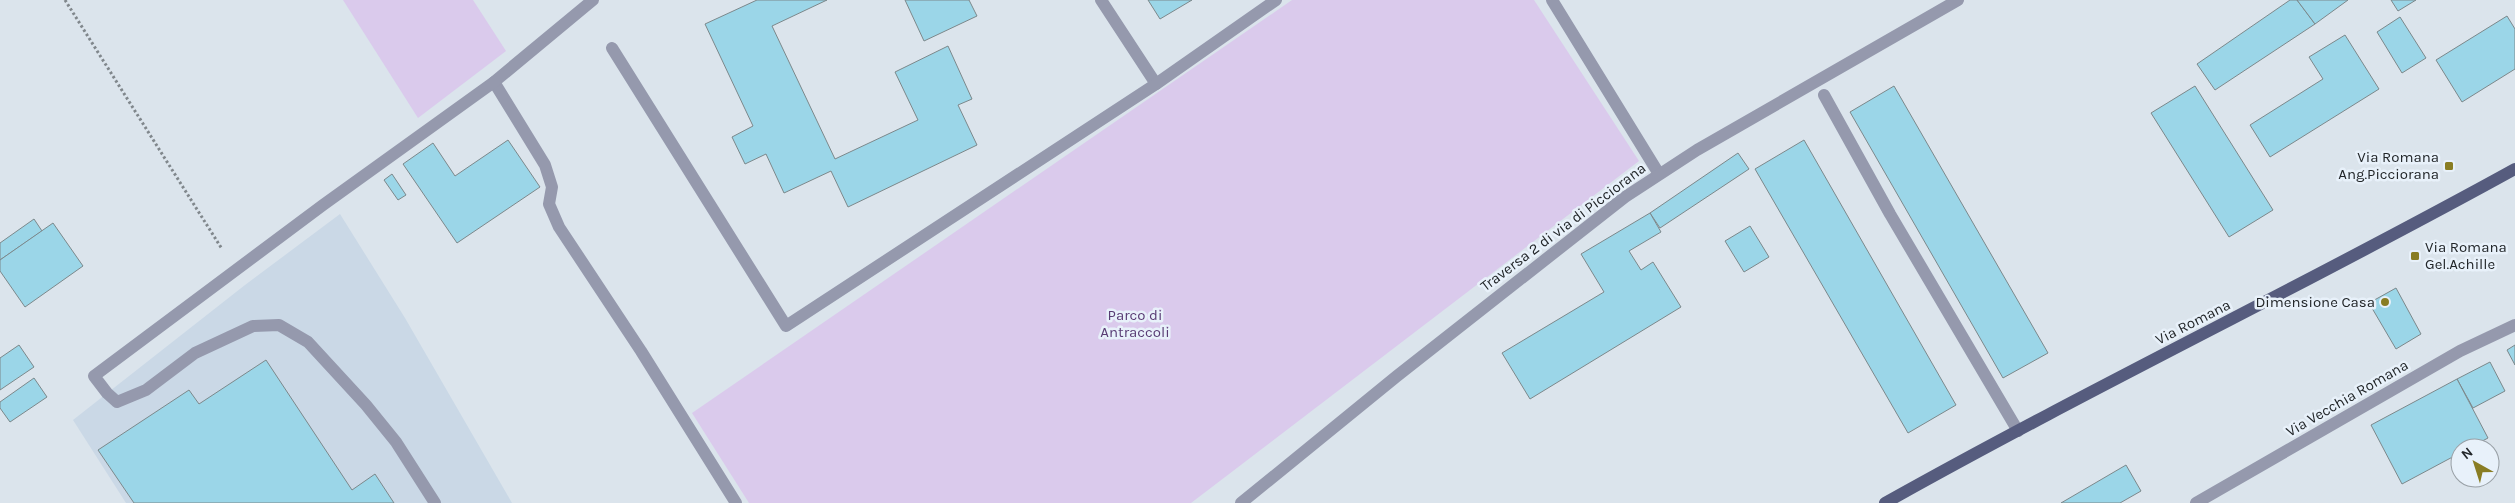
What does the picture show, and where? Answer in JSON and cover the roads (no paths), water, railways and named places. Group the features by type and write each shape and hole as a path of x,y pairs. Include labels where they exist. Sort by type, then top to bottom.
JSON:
{"main road":[{"name":"Via Romana","path":"1885,503 2018,431 2399,233 2515,169"}],"street":[{"path":"435,503 396,442 366,405 308,342 279,325 254,326 194,353 146,390 117,402 107,394 94,376 494,82 593,0"},
{"path":"1100,0 1156,84"},
{"path":"612,48 786,326 1156,84 1276,0"},
{"path":"1552,0 1659,174"},
{"name":"Traversa 2 di via di Picciorana","path":"1241,503 1412,364 1625,197 1697,150 1958,0"},
{"path":"494,82 545,165 552,187 549,204 558,227 641,350 736,503"},
{"path":"1824,95 1890,214 2018,431"},
{"name":"Via Vecchia Romana","path":"2196,503 2460,352 2515,324"}],"place":[{"name":"Via Romana Ang.Picciorana","path":"2449,166"},
{"name":"Via Romana Gel.Achille","path":"2415,256"},
{"name":"Dimensione Casa","path":"2385,302"}],"park label":[{"name":"Parco di Antraccoli","path":"1135,324"}]}
